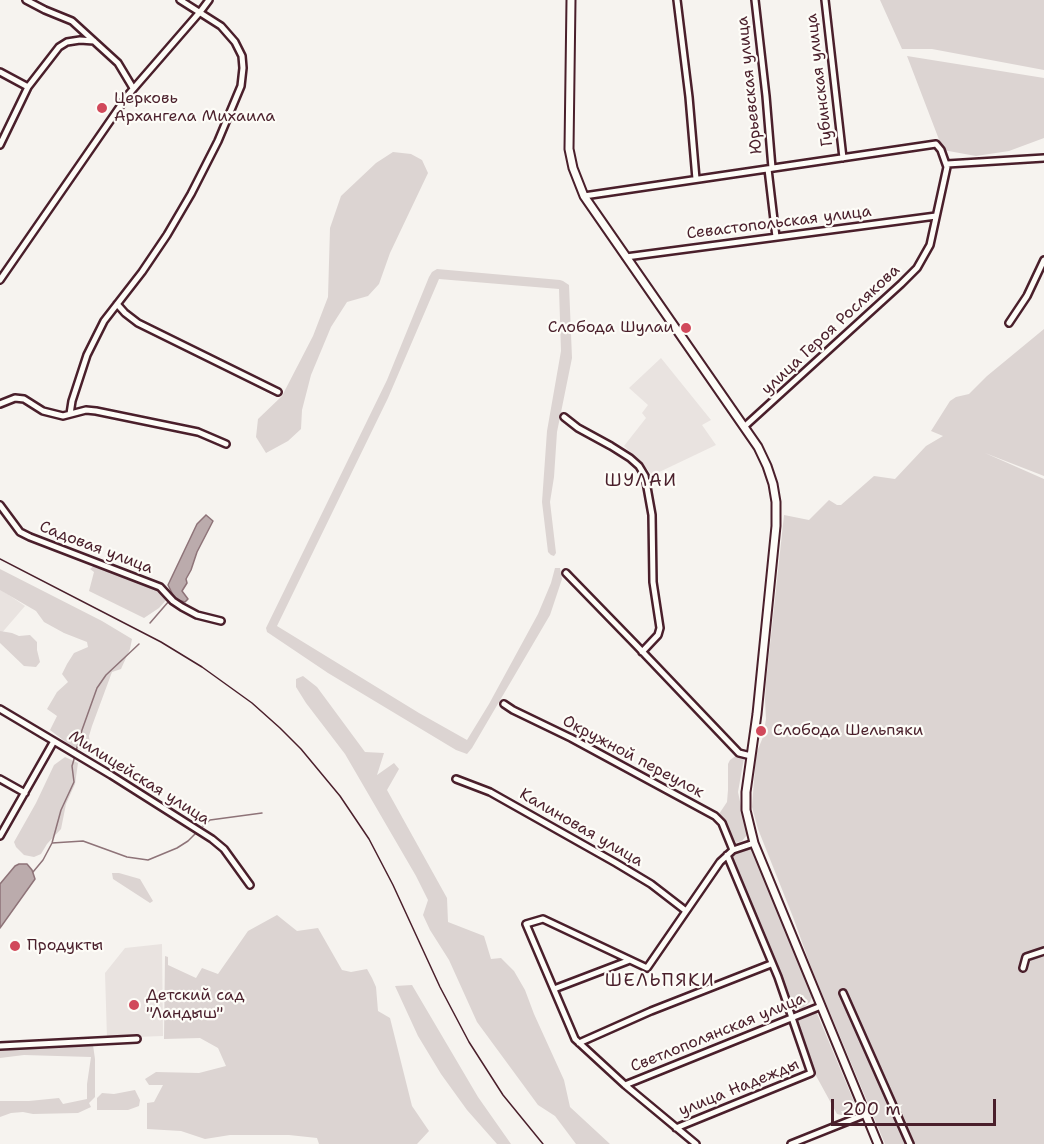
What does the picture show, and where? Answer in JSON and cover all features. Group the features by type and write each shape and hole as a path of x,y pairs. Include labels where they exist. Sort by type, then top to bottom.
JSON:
{"street":[{"path":"26,0 72,21 118,63 133,88"},
{"path":"70,414 87,355 104,321 167,235 218,141 241,87 242,56 235,42 221,26 180,0"},
{"path":"0,280 133,88 209,0"},
{"path":"571,0 568,149 584,196 758,447 767,466 776,502 776,526 768,616 746,792 746,810 754,843 878,1144"},
{"path":"677,0 696,179"},
{"name":"Юрьевская улица","path":"755,0 766,96 776,237"},
{"name":"Губинская улица","path":"825,0 843,158"},
{"path":"0,145 28,87 59,47 68,42 94,41"},
{"path":"0,72 28,87"},
{"path":"584,196 936,144 947,164 1044,158"},
{"name":"улица Героя Рослякова","path":"744,427 910,276 921,262 930,245 947,164"},
{"name":"Севастопольская улица","path":"626,257 936,216"},
{"path":"1009,323 1028,296 1044,260"},
{"path":"117,304 138,323 278,392"},
{"path":"0,404 15,398 24,399 43,411 63,416 86,410 96,411 198,432 226,444"},
{"path":"564,417 578,428 630,458 645,476 652,515 653,582 660,628 658,635 642,652"},
{"name":"Садовая улица","path":"0,505 20,532 160,587 173,601 196,615 220,621"},
{"path":"566,573 739,753 751,756"},
{"name":"Окружной переулок","path":"504,704 715,816 725,829 733,850"},
{"name":"Милицейская улица","path":"0,709 214,840 224,849 250,885"},
{"path":"0,836 54,741"},
{"path":"0,778 25,793"},
{"name":"Калиновая улица","path":"456,779 490,792 616,863 651,884 686,911"},
{"path":"696,1144 625,1085 575,1039 526,924 543,919 647,968 720,862 733,850 754,843"},
{"path":"727,855 778,977 792,1017"},
{"path":"1023,968 1026,957 1044,951"},
{"path":"554,989 630,960"},
{"path":"579,1043 651,1011 771,964"},
{"path":"843,993 910,1144"},
{"name":"Светлополянская улица","path":"625,1085 821,1006"},
{"name":"улица Надежды","path":"676,1128 811,1073 792,1017"},
{"path":"0,1047 137,1039"},
{"path":"791,1144 866,1114"}],"shaded area":[{"path":"880,0 1044,0 1044,70 932,49 902,49"},
{"path":"907,56 1044,78 1044,138 1009,151 976,156 943,150"},
{"path":"393,152 411,154 422,160 428,173 390,253 379,284 368,296 347,302 331,327 311,375 302,410 301,429 288,441 266,453 256,437 258,419 282,396 313,336 328,297 330,228 341,196 376,163"},
{"path":"437,269 560,280 569,285 572,358 557,432 550,502 556,553 554,556 548,552 542,502 547,431 561,351 559,289 439,279 388,398 277,626 467,740 538,614 555,568 560,568 562,579 550,615 467,754 456,750 328,673 267,632 266,628 387,380 429,277"},
{"path":"1044,329 1044,476 985,453 1044,479 1044,1144 885,1144 812,970 758,829 752,807 756,754 763,737 766,719 766,682 784,515 809,520 829,500 841,505 874,476 895,479 926,446 943,436 931,431 950,401 969,394 987,376"},
{"path":"661,358 711,420 702,425 716,445 653,475 624,446 646,418 642,413 648,405 629,388"},
{"path":"206,515 213,521 197,552 182,591 188,599 185,602 175,599 168,585 197,524"},
{"path":"95,565 157,589 168,598 159,608 144,618 89,591 94,572 90,569"},
{"path":"0,569 102,621 132,639 121,669 112,672 92,726 89,736 91,753 71,746 50,730 57,716 47,709 57,692 68,682 62,674 67,664 74,653 88,647 87,642 44,622 36,611 0,590"},
{"path":"0,589 25,606 0,635"},
{"path":"0,631 19,636 30,635 37,642 40,662 36,667 24,666 0,643"},
{"path":"303,676 317,687 365,752 384,753 377,775 394,763 399,769 387,790 447,898 448,922 484,936 491,959 501,958 514,971 525,990 564,1080 570,1107 610,1144 576,1144 555,1116 538,1105 477,1022 449,960 423,915 428,900 416,876 345,754 296,687 296,679"},
{"path":"737,755 744,758 738,792 747,835 742,841 736,843 732,840 719,814 727,802 728,764"},
{"path":"65,757 78,763 75,784 66,804 61,829 41,854 34,857 24,855 14,842 54,765"},
{"path":"748,848 752,849 812,997 803,1008 794,1010 790,1003 732,859 734,853"},
{"path":"19,864 27,864 35,879 0,928 0,884"},
{"path":"112,873 140,879 153,901 150,903 113,879"},
{"path":"277,915 297,931 318,928 342,970 351,972 367,969 376,987 378,1011 390,1018 412,1106 429,1131 417,1144 319,1144 317,1138 289,1135 230,1135 205,1139 181,1131 147,1129 147,1103 154,1102 163,1085 149,1085 145,1079 156,1072 199,1073 226,1066 218,1048 200,1038 164,1039 165,956 168,957 168,965 196,978 202,968 218,974 248,931"},
{"name":"Детский сад \"Ландыш\"","path":"162,944 163,1036 107,1038 105,973 125,948"},
{"path":"412,985 478,1097 511,1144 497,1144 467,1110 441,1074 418,1036 395,986"},
{"path":"816,1011 855,1104 849,1114 837,1114 814,1072 795,1020"},
{"path":"93,1045 95,1097 89,1103 91,1107 78,1113 33,1114 23,1112 0,1117 0,1101 59,1098 63,1104 87,1099 91,1057 24,1055 0,1058 0,1050"},
{"path":"135,1090 140,1100 139,1106 128,1110 97,1110 97,1098 102,1093 114,1094"}],"waterway":[{"path":"150,623 169,601"},
{"path":"76,751 97,688 106,675 139,644"},
{"path":"33,872 52,843 61,810 74,782 72,766 75,756"},
{"path":"203,826 210,820 262,813"},
{"path":"52,843 83,841 127,857 148,860 177,848 196,833"}],"railway":[{"path":"0,559 161,642 202,667 252,703 301,749 340,796 369,839 469,1042 503,1095 543,1144"}],"place":[{"name":"Церковь Архангела Михаила","path":"102,108"},
{"name":"Слобода Шулаи","path":"686,328"},
{"name":"Слобода Шельпяки","path":"761,731"},
{"name":"Продукты","path":"15,946"},
{"name":"Детский сад \"Ландыш\"","path":"134,1005"}],"district":[{"name":"ШУЛАИ","path":"641,481"},
{"name":"ШЕЛЬПЯКИ","path":"660,981"}]}
